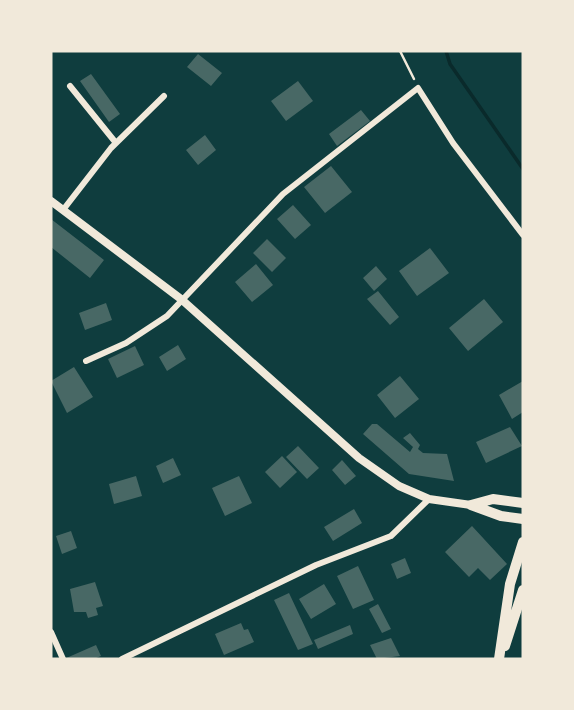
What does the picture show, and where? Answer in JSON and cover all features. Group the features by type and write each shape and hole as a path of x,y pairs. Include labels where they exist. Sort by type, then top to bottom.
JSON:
{"highway":[{"path":"471,505 493,499 521,501"},
{"path":"471,505 501,516 523,519"},
{"path":"501,659 510,584 523,542"},
{"path":"501,659 523,590"}],"street":[{"path":"70,86 116,143"},
{"path":"86,361 126,343 167,316 283,194 418,88 453,143 523,235"},
{"path":"63,209 116,143 164,96"},
{"path":"51,201 181,299 359,458 400,486 429,499 471,505"},
{"path":"122,659 316,565 391,536 429,499"},
{"path":"51,632 63,659"}],"path":[{"path":"400,51 418,88"}],"building":[{"path":"198,54 222,73 211,86 187,67"},
{"path":"91,74 120,114 109,122 80,81"},
{"path":"298,81 313,101 286,121 271,101"},
{"path":"361,110 370,121 337,146 329,134"},
{"path":"205,135 216,150 198,165 186,150"},
{"path":"331,166 352,192 325,213 304,187"},
{"path":"293,205 311,225 295,239 277,219"},
{"path":"51,219 104,260 90,278 51,247"},
{"path":"267,239 286,258 272,272 253,253"},
{"path":"430,248 449,273 417,296 399,271"},
{"path":"256,264 273,285 252,302 235,282"},
{"path":"376,266 387,279 374,291 363,278"},
{"path":"378,291 399,317 390,325 367,299"},
{"path":"484,299 503,322 468,351 449,328"},
{"path":"106,303 112,320 85,330 79,313"},
{"path":"178,345 186,359 167,371 159,357"},
{"path":"135,346 144,365 117,378 108,359"},
{"path":"74,367 93,397 67,413 51,381"},
{"path":"400,376 419,399 395,418 377,395"},
{"path":"523,381 523,412 512,419 499,395"},
{"path":"372,424 377,424 410,452 413,447 403,438 410,433 423,453 447,454 454,481 409,474 363,434"},
{"path":"510,427 522,446 486,463 476,442"},
{"path":"298,446 319,468 307,479 286,457"},
{"path":"282,456 297,472 280,488 265,472"},
{"path":"173,458 181,475 163,483 156,466"},
{"path":"342,460 356,476 345,485 332,470"},
{"path":"136,476 142,496 114,504 109,484"},
{"path":"239,476 252,503 225,516 212,488"},
{"path":"354,509 362,523 333,541 324,527"},
{"path":"472,526 507,564 490,580 478,568 469,577 445,552"},
{"path":"71,531 77,548 62,554 56,536"},
{"path":"405,558 411,573 397,579 391,564"},
{"path":"358,566 374,600 353,609 337,576"},
{"path":"95,582 103,606 96,608 98,615 88,618 86,612 74,612 70,589"},
{"path":"324,584 336,604 311,619 299,599"},
{"path":"289,593 313,644 298,650 274,600"},
{"path":"378,604 391,629 382,633 369,609"},
{"path":"241,623 244,630 248,629 254,642 224,655 215,634"},
{"path":"350,625 353,634 318,649 314,640"},
{"path":"391,638 400,656 377,659 370,645"},
{"path":"96,645 101,656 94,659 64,659"}],"waterway":[{"path":"446,51 450,64 523,169"}]}
